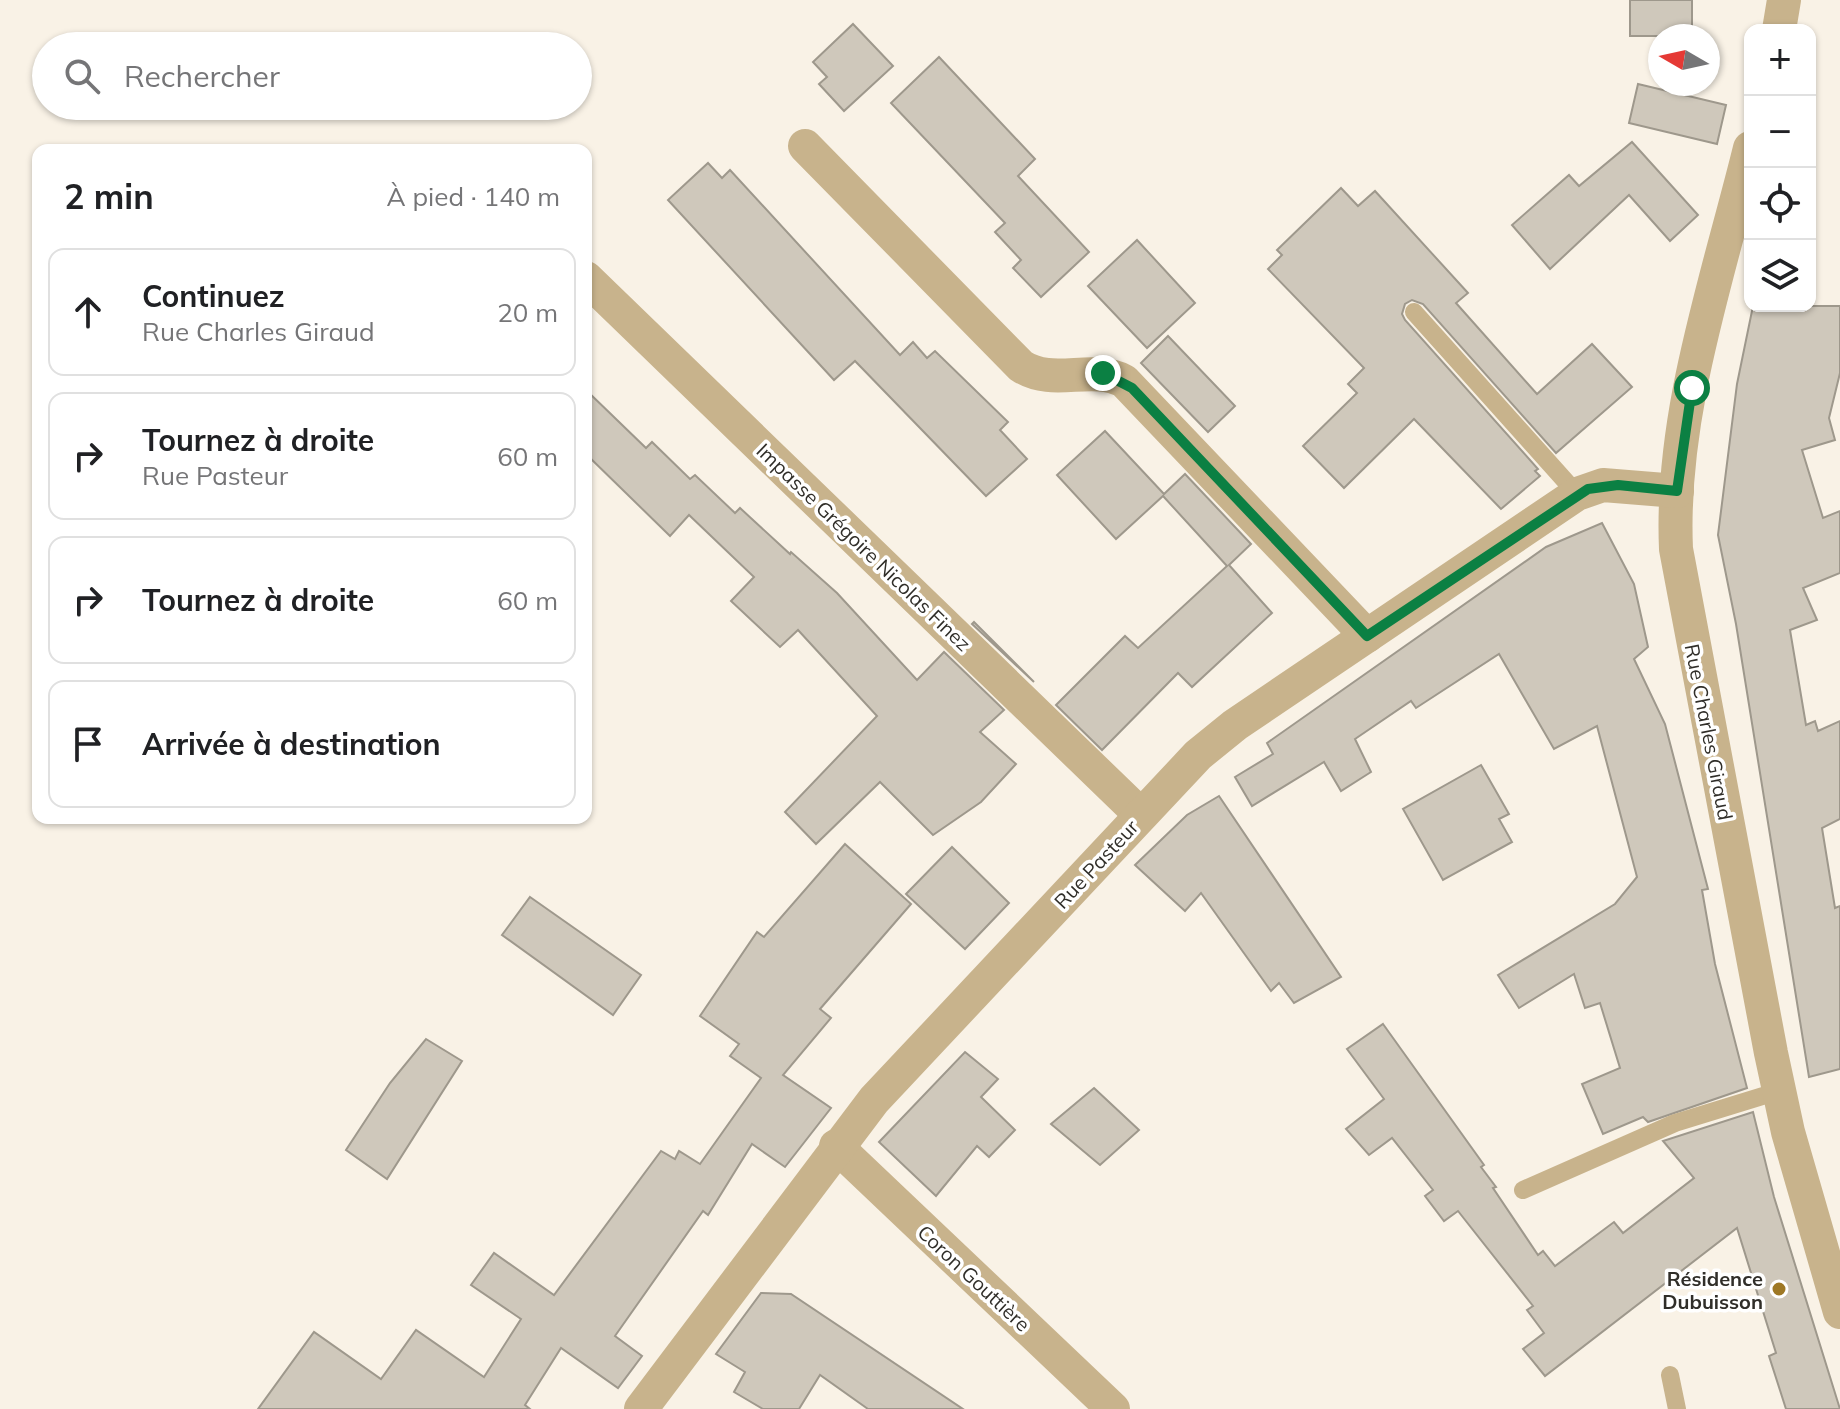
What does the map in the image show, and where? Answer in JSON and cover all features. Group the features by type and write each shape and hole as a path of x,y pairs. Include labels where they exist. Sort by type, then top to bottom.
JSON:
{"street":[{"path":"1780,24 1784,0"},
{"path":"805,146 1021,366 1039,375 1103,373 1124,381 1367,636"},
{"name":"Rue Charles Giraud","path":"1745,168 1697,363 1677,491 1679,577 1779,1091 1840,1312"},
{"name":"Impasse Grégoire Nicolas Finez","path":"592,284 1141,815"},
{"name":"Rue Pasteur","path":"641,1409 836,1146 893,1079 1141,815 1216,740 1577,494 1603,485 1677,491"},
{"name":"Coron Gouttière","path":"836,1146 1113,1409"}],"lane":[{"path":"1414,312 1577,494"},
{"path":"1523,1190 1675,1123 1779,1091"},
{"path":"1670,1375 1677,1409"}],"building":[{"path":"1630,0 1692,0 1692,24 1648,24 1648,36 1630,36"},
{"path":"853,24 893,66 844,111 819,84 827,77 813,62"},
{"path":"939,57 1035,159 1018,176 1089,252 1041,297 1013,268 1021,260 995,232 1005,223 891,103"},
{"path":"1638,84 1648,86 1648,96 1688,96 1726,105 1717,144 1629,123"},
{"path":"1632,142 1698,215 1670,241 1629,195 1550,269 1512,225 1569,175 1579,186"},
{"path":"708,163 722,178 730,170 900,355 913,342 927,358 935,351 1008,422 1000,430 1027,459 986,496 855,361 834,380 668,200"},
{"path":"1341,188 1358,206 1375,191 1468,293 1456,303 1537,394 1592,344 1632,387 1556,453 1423,304 1412,300 1405,304 1402,314 1405,320 1538,469 1535,471 1540,476 1501,509 1414,419 1344,488 1303,446 1357,393 1348,384 1364,368 1268,269 1282,255 1277,250"},
{"path":"1137,240 1195,303 1147,348 1088,286"},
{"path":"1816,306 1840,306 1840,373 1829,418 1835,440 1802,450 1823,518 1840,511 1840,573 1803,588 1817,620 1790,630 1806,725 1815,721 1818,731 1840,721 1840,819 1822,828 1835,908 1840,906 1840,1069 1809,1077 1736,624 1718,535 1737,384 1752,312 1816,312"},
{"path":"1168,336 1235,406 1208,432 1141,363"},
{"path":"592,396 646,448 652,442 690,479 695,475 735,513 740,508 791,552 837,593 917,680 944,652 1004,710 980,732 1016,764 981,802 933,835 880,782 816,844 785,812 877,716 798,630 780,647 731,601 754,577 689,515 670,536 592,460"},
{"path":"1105,431 1164,494 1185,474 1251,544 1229,565 1272,613 1192,687 1178,673 1102,750 1056,705 1125,636 1138,648 1227,566 1163,496 1116,539 1057,475"},
{"path":"1602,523 1634,584 1648,647 1634,659 1665,724 1708,889 1702,890 1715,964 1747,1088 1648,1122 1643,1117 1603,1134 1582,1084 1620,1068 1600,1003 1585,1008 1574,974 1519,1008 1498,975 1615,904 1637,877 1597,726 1554,749 1499,654 1416,708 1411,701 1355,739 1371,772 1341,791 1324,762 1252,806 1235,777 1273,754 1267,743 1546,547"},
{"path":"974,622 1034,682 972,624"},
{"path":"1481,765 1509,814 1499,819 1512,842 1443,880 1403,809"},
{"path":"1219,796 1341,977 1294,1003 1279,983 1271,991 1201,893 1185,911 1135,865 1187,815"},
{"path":"845,844 911,904 820,1009 831,1018 783,1075 831,1108 785,1167 752,1144 708,1215 703,1211 615,1336 642,1356 618,1388 561,1348 525,1405 530,1409 258,1409 314,1332 381,1379 416,1330 484,1377 521,1319 471,1285 494,1253 554,1295 661,1151 675,1159 679,1151 700,1164 761,1078 730,1056 739,1044 700,1016 757,932 764,937"},
{"path":"952,847 1009,903 965,949 906,894"},
{"path":"530,897 641,975 613,1015 502,935"},
{"path":"1383,1024 1484,1165 1481,1167 1496,1187 1493,1188 1538,1255 1543,1251 1555,1266 1614,1222 1623,1233 1694,1178 1663,1141 1753,1112 1774,1197 1840,1409 1786,1409 1769,1356 1776,1353 1737,1228 1545,1376 1523,1349 1544,1333 1527,1310 1533,1306 1458,1211 1444,1221 1425,1196 1433,1190 1392,1138 1369,1155 1346,1129 1384,1099 1347,1049"},
{"path":"426,1039 462,1061 387,1179 346,1150 390,1083"},
{"path":"965,1052 998,1079 981,1097 1015,1130 989,1157 977,1146 936,1196 879,1142"},
{"path":"1094,1088 1139,1130 1100,1165 1051,1124"},
{"path":"761,1293 791,1294 963,1409 868,1409 820,1375 799,1409 763,1409 734,1392 745,1372 716,1354"}],"place":[{"name":"Résidence Dubuisson","path":"1779,1289"}],"route":[{"path":"1103,373 1124,381 1132,388 1367,636 1577,494 1603,485 1677,491 1692,388"}]}
